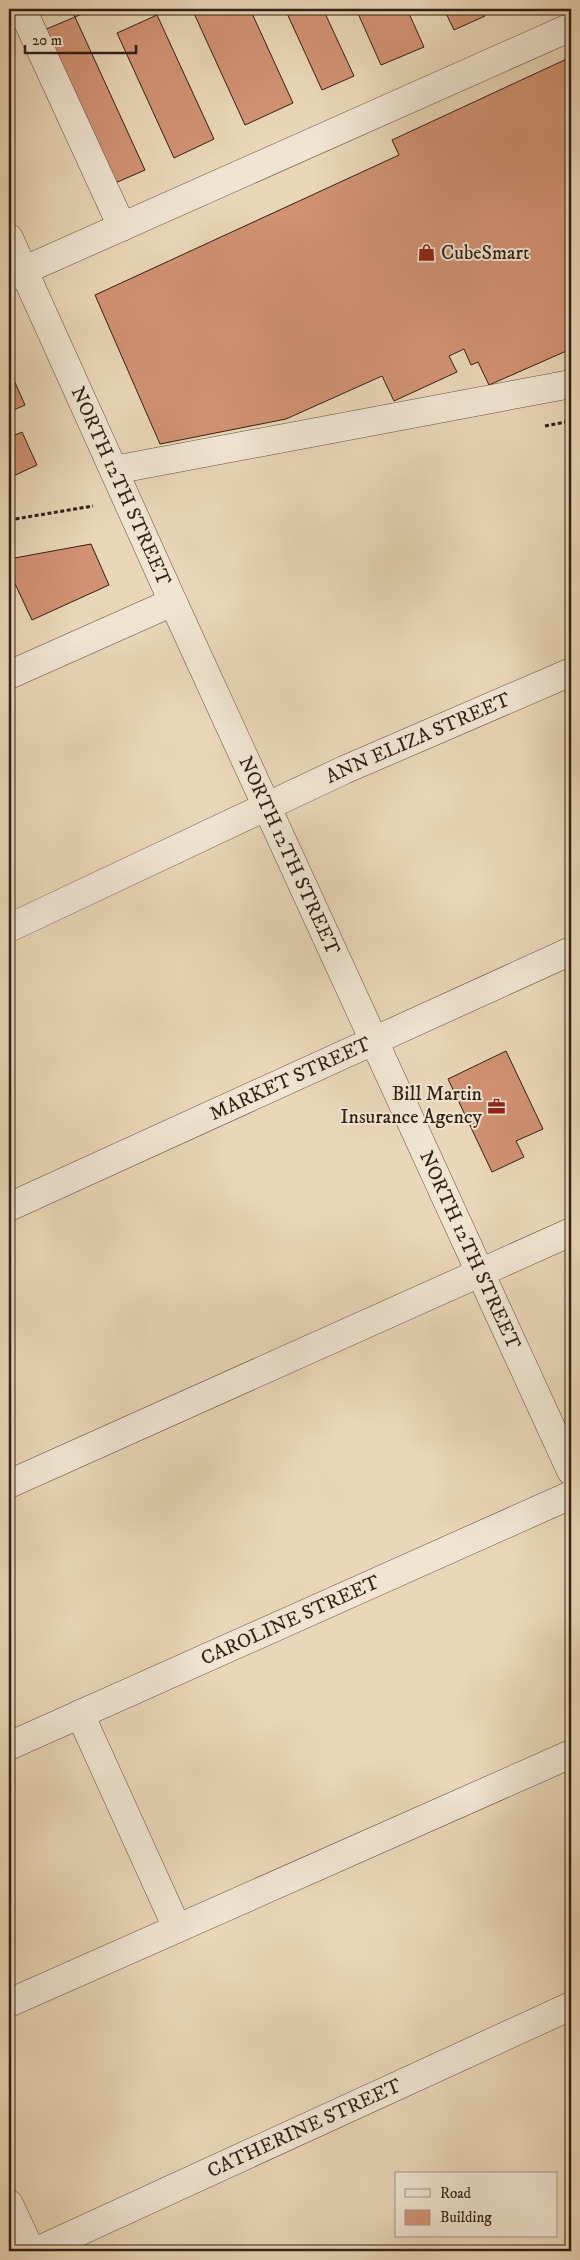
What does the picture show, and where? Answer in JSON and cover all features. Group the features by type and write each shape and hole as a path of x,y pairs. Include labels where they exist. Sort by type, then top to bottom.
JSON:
{"street":[{"path":"22,9 122,227"},
{"path":"16,274 571,27"},
{"name":"NORTH 12TH STREET","path":"9,238 16,274 114,470 571,1471"},
{"path":"114,470 571,384"},
{"path":"9,675 173,602"},
{"name":"ANN ELIZA STREET","path":"9,928 267,808 344,770 571,672"},
{"name":"MARKET STREET","path":"9,1207 571,951"},
{"path":"9,1484 571,1232"},
{"name":"CAROLINE STREET","path":"9,1746 571,1494"},
{"path":"80,1714 177,1928"},
{"path":"9,2002 571,1754"},
{"name":"CATHERINE STREET","path":"37,2251 571,2006"},
{"path":"9,2204 31,2251"}],"building":[{"path":"71,9 93,9 75,17"},
{"path":"192,9 250,9 293,103 245,125"},
{"path":"285,9 323,9 354,76 322,90"},
{"path":"356,9 407,9 424,47 381,65"},
{"path":"444,9 482,9 485,16 454,30"},
{"path":"157,15 214,139 174,158 117,33"},
{"path":"75,17 145,170 113,184 44,30"},
{"path":"571,57 571,349 489,385 478,362 471,365 464,349 449,356 457,372 394,401 382,376 286,419 160,444 95,295 399,155 392,140"},
{"path":"9,369 25,405 9,412"},
{"path":"22,432 37,465 9,478 9,438"},
{"path":"91,544 109,585 32,620 9,571 9,559"},
{"path":"506,1051 543,1129 516,1141 524,1157 492,1172 448,1079"}],"place":[{"name":"CubeSmart","path":"427,253"},
{"name":"Bill Martin Insurance Agency","path":"496,1106"}]}
